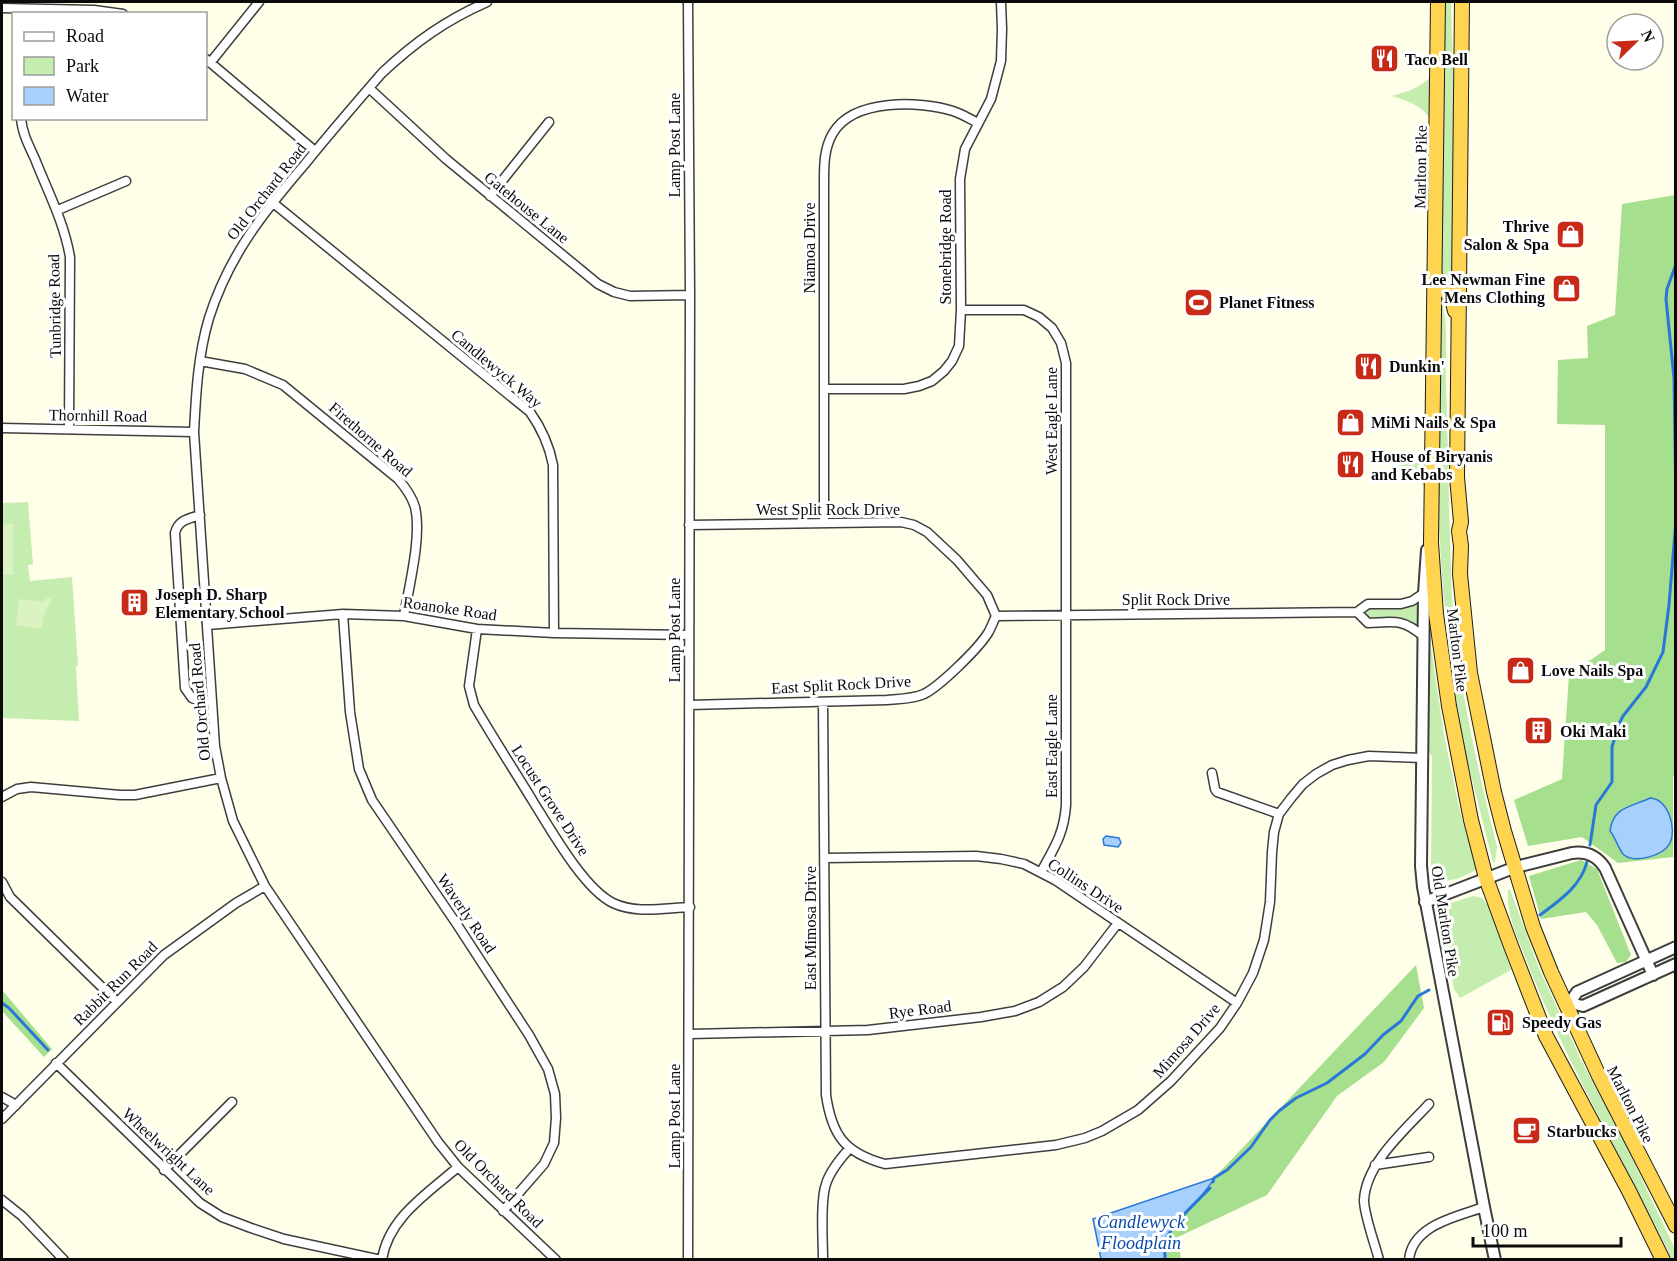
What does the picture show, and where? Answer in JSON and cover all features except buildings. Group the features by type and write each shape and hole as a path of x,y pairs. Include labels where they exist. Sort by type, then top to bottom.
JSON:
{"highway":[{"name":"Marlton Pike","path":"1438,2 1431,543 1436,614 1449,706 1471,820 1486,878 1511,946 1546,1036 1629,1191 1663,1260"},
{"name":"Marlton Pike","path":"1462,2 1457,477 1461,522 1459,531 1460,574 1470,673 1494,792 1533,927 1611,1101 1676,1226"},
{"path":"1435,276 1452,299 1458,325"}],"street":[{"path":"259,2 208,61 315,151"},
{"name":"Old Orchard Road","path":"487,2 470,5 418,41 382,73 272,202 243,243 228,269 209,320 196,383 194,432 215,746 233,821 265,886 431,1133 458,1167 556,1260"},
{"name":"Lamp Post Lane","path":"688,2 690,295 688,1260"},
{"name":"Stonebridge Road","path":"824,388 904,389 919,386 932,381 944,371 959,346 960,179 965,149 991,99 1001,61 1001,2"},
{"path":"2,8 21,11 94,10 108,12"},
{"name":"Gatehouse Lane","path":"369,88 446,159 598,284 614,292 630,296 690,295"},
{"name":"Niamoa Drive","path":"824,523 824,161 827,145 834,131 845,120 858,112 874,107 934,106 955,112 978,123"},
{"name":"Tunbridge Road","path":"21,120 25,135 58,210 70,257 69,429"},
{"path":"490,196 549,122"},
{"path":"58,210 126,181"},
{"name":"Candlewyck Way","path":"272,202 530,412 542,429 553,465 554,633"},
{"name":"West Eagle Lane","path":"961,310 1024,310 1040,317 1052,328 1061,343 1066,363 1066,615"},
{"name":"Firethorne Road","path":"200,361 245,369 283,385 398,479 409,493 415,507 417,525 404,616"},
{"name":"Thornhill Road","path":"2,428 194,432"},
{"name":"Old Marlton Pike","path":"1431,511 1424,593 1421,866 1425,902 1495,1260"},
{"path":"200,515 183,520 177,526 175,533 185,688 192,698 199,701 212,700"},
{"name":"West Split Rock Drive","path":"689,525 901,522 914,525 927,532 965,568 987,595 996,616"},
{"name":"Split Rock Drive","path":"996,616 1357,612 1368,604 1401,604 1412,601 1424,593"},
{"name":"Split Rock Drive","path":"1357,612 1368,623 1401,622 1423,636"},
{"name":"Roanoke Road","path":"208,625 344,614 404,616 477,629 554,633 689,635"},
{"name":"Waverly Road","path":"344,614 350,712 359,769 372,800 529,1035 548,1069 553,1086 556,1118 554,1143 544,1164 503,1210"},
{"name":"East Eagle Lane","path":"1041,872 1060,838 1065,821 1066,615"},
{"name":"East Split Rock Drive","path":"688,705 909,698 923,694 941,682 972,651 987,634 996,616"},
{"name":"Locust Grove Drive","path":"477,629 469,686 474,705 550,829 580,873 603,898 615,904 635,909 690,907"},
{"name":"East Mimosa Drive","path":"823,702 826,1095 829,1115 836,1131 849,1149"},
{"name":"Mimosa Drive","path":"849,1149 867,1159 885,1164 1056,1145 1085,1138 1122,1120 1154,1097 1171,1081 1220,1028 1237,1003 1253,973 1264,940 1270,902 1272,852 1279,814 1303,784 1332,765 1348,760 1369,756 1422,758"},
{"path":"1212,773 1217,792 1279,814"},
{"path":"2,797 17,789 31,787 135,795 221,778"},
{"path":"1425,902 1516,867 1584,852 1596,857 1605,868 1653,975"},
{"name":"Collins Drive","path":"825,858 976,856 1024,864 1041,872 1237,1003"},
{"path":"2,882 10,897 117,1002"},
{"name":"Rabbit Run Road","path":"2,1119 164,955 236,903 265,886"},
{"name":"Rye Road","path":"690,1035 868,1030 1015,1011 1039,1002 1063,987 1084,967 1118,923"},
{"path":"1676,947 1577,992 1568,1004 1583,1006 1676,964"},
{"name":"Wheelwright Lane","path":"56,1063 200,1203 232,1221 284,1239 382,1260"},
{"path":"2,1097 16,1105"},
{"path":"164,1170 232,1102"},
{"path":"1379,1260 1364,1201 1369,1179 1375,1165 1429,1104"},
{"path":"823,1260 825,1185 831,1172 849,1149"},
{"path":"1375,1165 1429,1157"},
{"path":"382,1260 384,1248 393,1229 404,1215 458,1167"},
{"path":"2,1200 22,1216 64,1260"},
{"path":"1409,1260 1413,1243 1425,1232 1442,1222 1484,1207"}],"green space":[{"path":"1444,2 1451,2 1454,107 1453,278 1450,292 1440,276"},
{"path":"1437,70 1437,129 1418,107 1392,96 1417,87"},
{"path":"1675,195 1676,774 1673,776 1673,857 1618,863 1582,837 1528,846 1514,800 1562,779 1569,675 1605,650 1605,425 1557,424 1558,360 1588,358 1587,326 1615,315 1622,204"},
{"path":"1441,298 1446,330 1451,572 1456,642 1466,711 1497,847 1495,862 1493,862 1467,760 1452,675 1443,590 1437,497"},
{"path":"1426,450 1431,502 1420,480 1399,466 1415,459"},
{"path":"28,502 33,564 28,565 30,581 72,577 79,721 2,718 2,503"},
{"path":"13,524 13,575 2,575 2,525"},
{"path":"1424,593 1423,636 1412,627 1368,623 1357,612 1368,604 1401,604"},
{"path":"48,598 52,601 46,609 41,629 16,625 19,599 41,602"},
{"path":"1430,640 1444,735 1459,807 1476,870 1445,881 1435,876 1431,870 1432,757 1426,747"},
{"path":"1581,860 1597,869 1631,955 1626,962 1617,963 1597,925 1586,912 1541,919 1529,876"},
{"path":"1510,889 1538,966 1582,1062 1627,1148 1675,1249 1675,1259 1672,1259 1552,1021 1514,928 1508,900"},
{"path":"1473,896 1482,898 1489,907 1511,970 1460,998 1454,989 1441,920 1444,909 1451,903"},
{"path":"1416,965 1424,1008 1384,1062 1337,1096 1267,1195 1178,1237 1181,1259 1165,1260 1168,1235 1208,1189 1214,1178"},
{"path":"2,990 52,1049 44,1057 2,1011"}],"water":[{"path":"1650,798 1662,803 1669,815 1672,830 1670,843 1662,851 1649,857 1629,858 1622,853 1610,831 1612,823 1624,808"},
{"path":"1106,836 1119,838 1121,843 1118,847 1104,845 1103,839"},
{"name":"Candlewyck Floodplain","path":"1214,1178 1170,1231 1165,1242 1165,1259 1101,1259 1093,1219"}],"waterway":[{"path":"1676,264 1666,299 1674,378 1676,504"},
{"path":"1590,845 1596,805 1612,782 1612,747 1619,724 1646,687 1663,652 1676,520"},
{"path":"1540,915 1575,886 1587,862"},
{"path":"1213,1182 1214,1178 1227,1170 1251,1147 1279,1111 1296,1098 1327,1083 1365,1054 1383,1035 1401,1021 1418,996 1429,990"},
{"path":"2,1003 48,1050"},
{"path":"1165,1260 1165,1242 1169,1233 1210,1188"}],"place":[{"name":"Taco Bell","path":"1384,59"},
{"name":"Thrive Salon & Spa","path":"1570,235"},
{"name":"Lee Newman Fine Mens Clothing","path":"1566,288"},
{"name":"Planet Fitness","path":"1198,302"},
{"name":"Dunkin'","path":"1368,366"},
{"name":"MiMi Nails & Spa","path":"1350,422"},
{"name":"House of Biryanis and Kebabs","path":"1350,465"},
{"name":"Joseph D. Sharp Elementary School","path":"134,603"},
{"name":"Love Nails Spa","path":"1520,670"},
{"name":"Oki Maki","path":"1539,731"},
{"name":"Speedy Gas","path":"1501,1022"},
{"name":"Starbucks","path":"1526,1131"}]}
